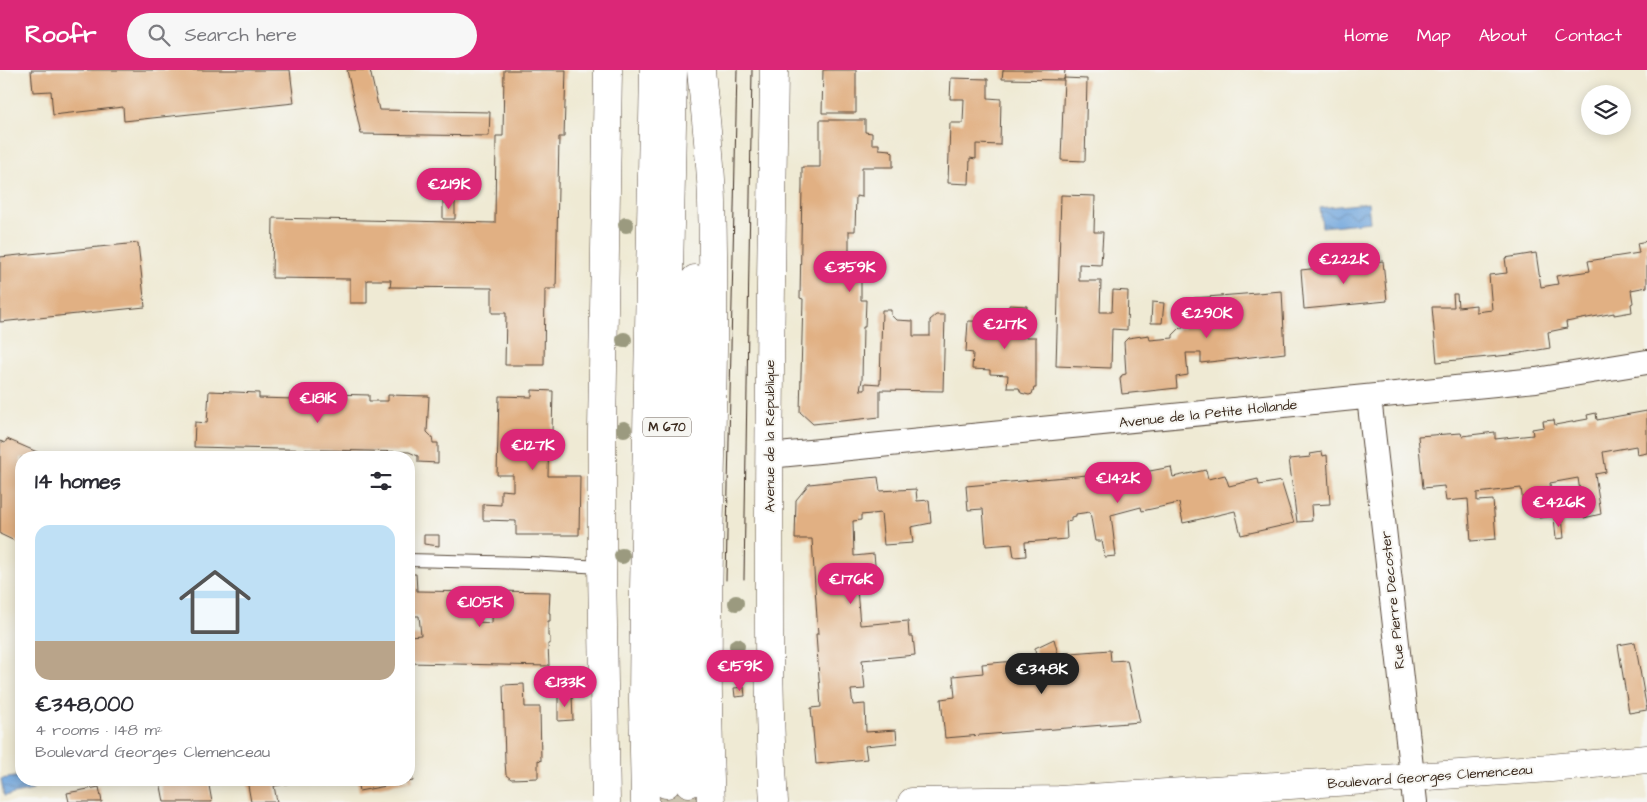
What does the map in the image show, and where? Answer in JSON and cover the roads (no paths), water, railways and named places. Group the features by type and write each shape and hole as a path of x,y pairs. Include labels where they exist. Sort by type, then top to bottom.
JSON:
{"main road":[{"path":"606,802 602,430 608,70"},
{"path":"646,802 643,701 644,590 654,70"},
{"name":"M 670","path":"674,70 664,697 677,784 689,555 700,70"},
{"path":"700,70 712,200 713,327 708,659 711,802"},
{"name":"Avenue de la République","path":"774,70 769,456 769,664 774,802"},
{"name":"Boulevard Georges Clemenceau","path":"912,802 1059,800 1413,789 1551,768 1647,759"}],"street":[{"name":"Avenue de la Petite Hollande","path":"769,456 1536,380 1647,362"},
{"name":"Rue Pierre Decoster","path":"1369,397 1413,789"}],"lane":[{"path":"415,560 602,567"}],"water":[{"path":"1368,203 1370,222 1322,227 1320,208"},
{"path":"15,777 15,786 32,786 33,790 4,796 1,779"}],"tunnel":[{"path":"689,783 690,802"},
{"path":"666,784 666,802"}],"tram line":[{"path":"726,580 737,70"},
{"path":"744,579 752,70"}]}
